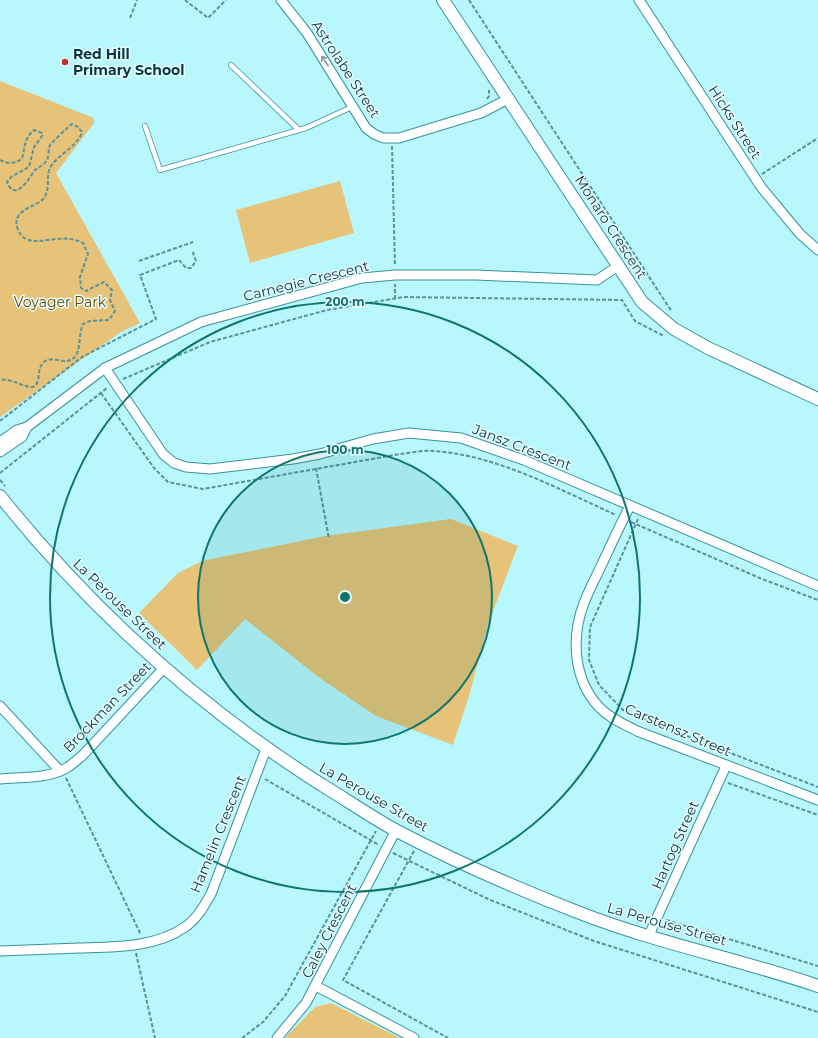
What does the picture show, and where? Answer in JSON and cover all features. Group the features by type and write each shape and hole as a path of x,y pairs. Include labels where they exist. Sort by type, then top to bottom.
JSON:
{"street":[{"name":"Astrolabe Street","path":"281,0 314,45 352,107 370,132 377,136 391,140"},
{"name":"Monaro Crescent","path":"443,0 642,302 674,329 715,351 818,399"},
{"name":"Hicks Street","path":"639,0 780,212 818,250"},
{"path":"391,140 468,118 490,109 508,99"},
{"name":"Carnegie Crescent","path":"0,442 17,430 27,427 105,368 201,322 362,278 395,275 476,275 597,280 618,266"},
{"name":"Jansz Crescent","path":"105,368 116,382 163,454 174,463 186,467 210,469 320,454 373,439 409,433 462,438 496,449 818,586"},
{"name":"Carnegie Crescent","path":"0,452 22,437 27,427"},
{"name":"La Perouse Street","path":"4,493 61,569 164,668 266,749 381,821 396,830 495,878 618,927 772,970 818,986"},
{"name":"Carstensz Street","path":"630,506 584,603 578,624 575,649 580,673 599,707 615,720 637,731 818,800"},
{"name":"Brockman Street","path":"0,779 37,776 61,770 83,755 164,668"},
{"path":"0,706 61,770"},
{"name":"Hamelin Crescent","path":"0,951 108,948 134,950 170,936 186,927 200,912 211,894 261,776 266,749"},
{"name":"Hartog Street","path":"649,935 726,766"},
{"name":"Caley Crescent","path":"277,1038 294,1020 316,986 396,830"},
{"path":"316,986 414,1038"}],"lane":[{"path":"231,65 299,130"},
{"path":"145,126 160,170 299,130 333,117 352,107"}],"path":[{"path":"130,18 137,0"},
{"path":"185,0 208,18 226,0"},
{"path":"469,0 673,314"},
{"path":"483,104 489,96 489,85"},
{"path":"0,160 10,164 22,159 25,142 30,134 34,130 42,133 42,136 34,147 29,168 11,177 7,182 10,187 14,189 20,188 27,184 35,170 44,164 47,159 50,145 61,136 65,129 72,124 81,129 82,132 79,140 59,156 49,171 47,191 44,197 37,203 24,210 19,216 18,227 24,238 32,241 63,238 74,239 83,243 88,254 80,277 81,288 86,291 104,282 107,283 112,290 110,300 115,308 114,315 109,320 90,321 83,324 80,331 79,351 68,361 47,360 43,363 38,382 33,387 28,387 12,381 0,380"},
{"path":"756,178 818,138"},
{"path":"391,140 395,299"},
{"path":"139,261 193,242"},
{"path":"0,421 82,357 156,319 140,275 179,260 186,268 191,268 196,261 193,253 196,252"},
{"path":"0,473 100,393 116,382 210,342 327,310 404,297 622,300 635,321 670,338"},
{"path":"100,393 154,468 168,482 203,489 400,454 432,451 474,457 528,476 762,579 818,600"},
{"path":"316,468 329,539"},
{"path":"0,480 4,493"},
{"path":"642,511 590,627 589,660 599,685 623,710 818,787"},
{"path":"61,770 143,947 134,950 155,1038"},
{"path":"261,776 262,786"},
{"path":"261,776 408,861 488,899 594,941 818,1012"},
{"path":"720,780 818,815"},
{"path":"242,1038 263,1022 285,996 381,821"},
{"path":"419,841 343,980 448,1038"},
{"path":"633,924 647,917 657,918 818,966"}],"green space":[{"name":"Voyager Park","path":"0,81 94,118 94,123 56,173 140,323 121,332 0,417"},
{"path":"340,181 354,233 250,263 236,210"},
{"path":"451,519 518,546 488,624 469,696 453,745 376,716 321,679 245,619 197,670 139,613 178,573 202,561 325,536"},
{"path":"331,1003 400,1038 285,1038 315,1007"}],"place":[{"name":"Red Hill Primary School","path":"65,62"}]}
